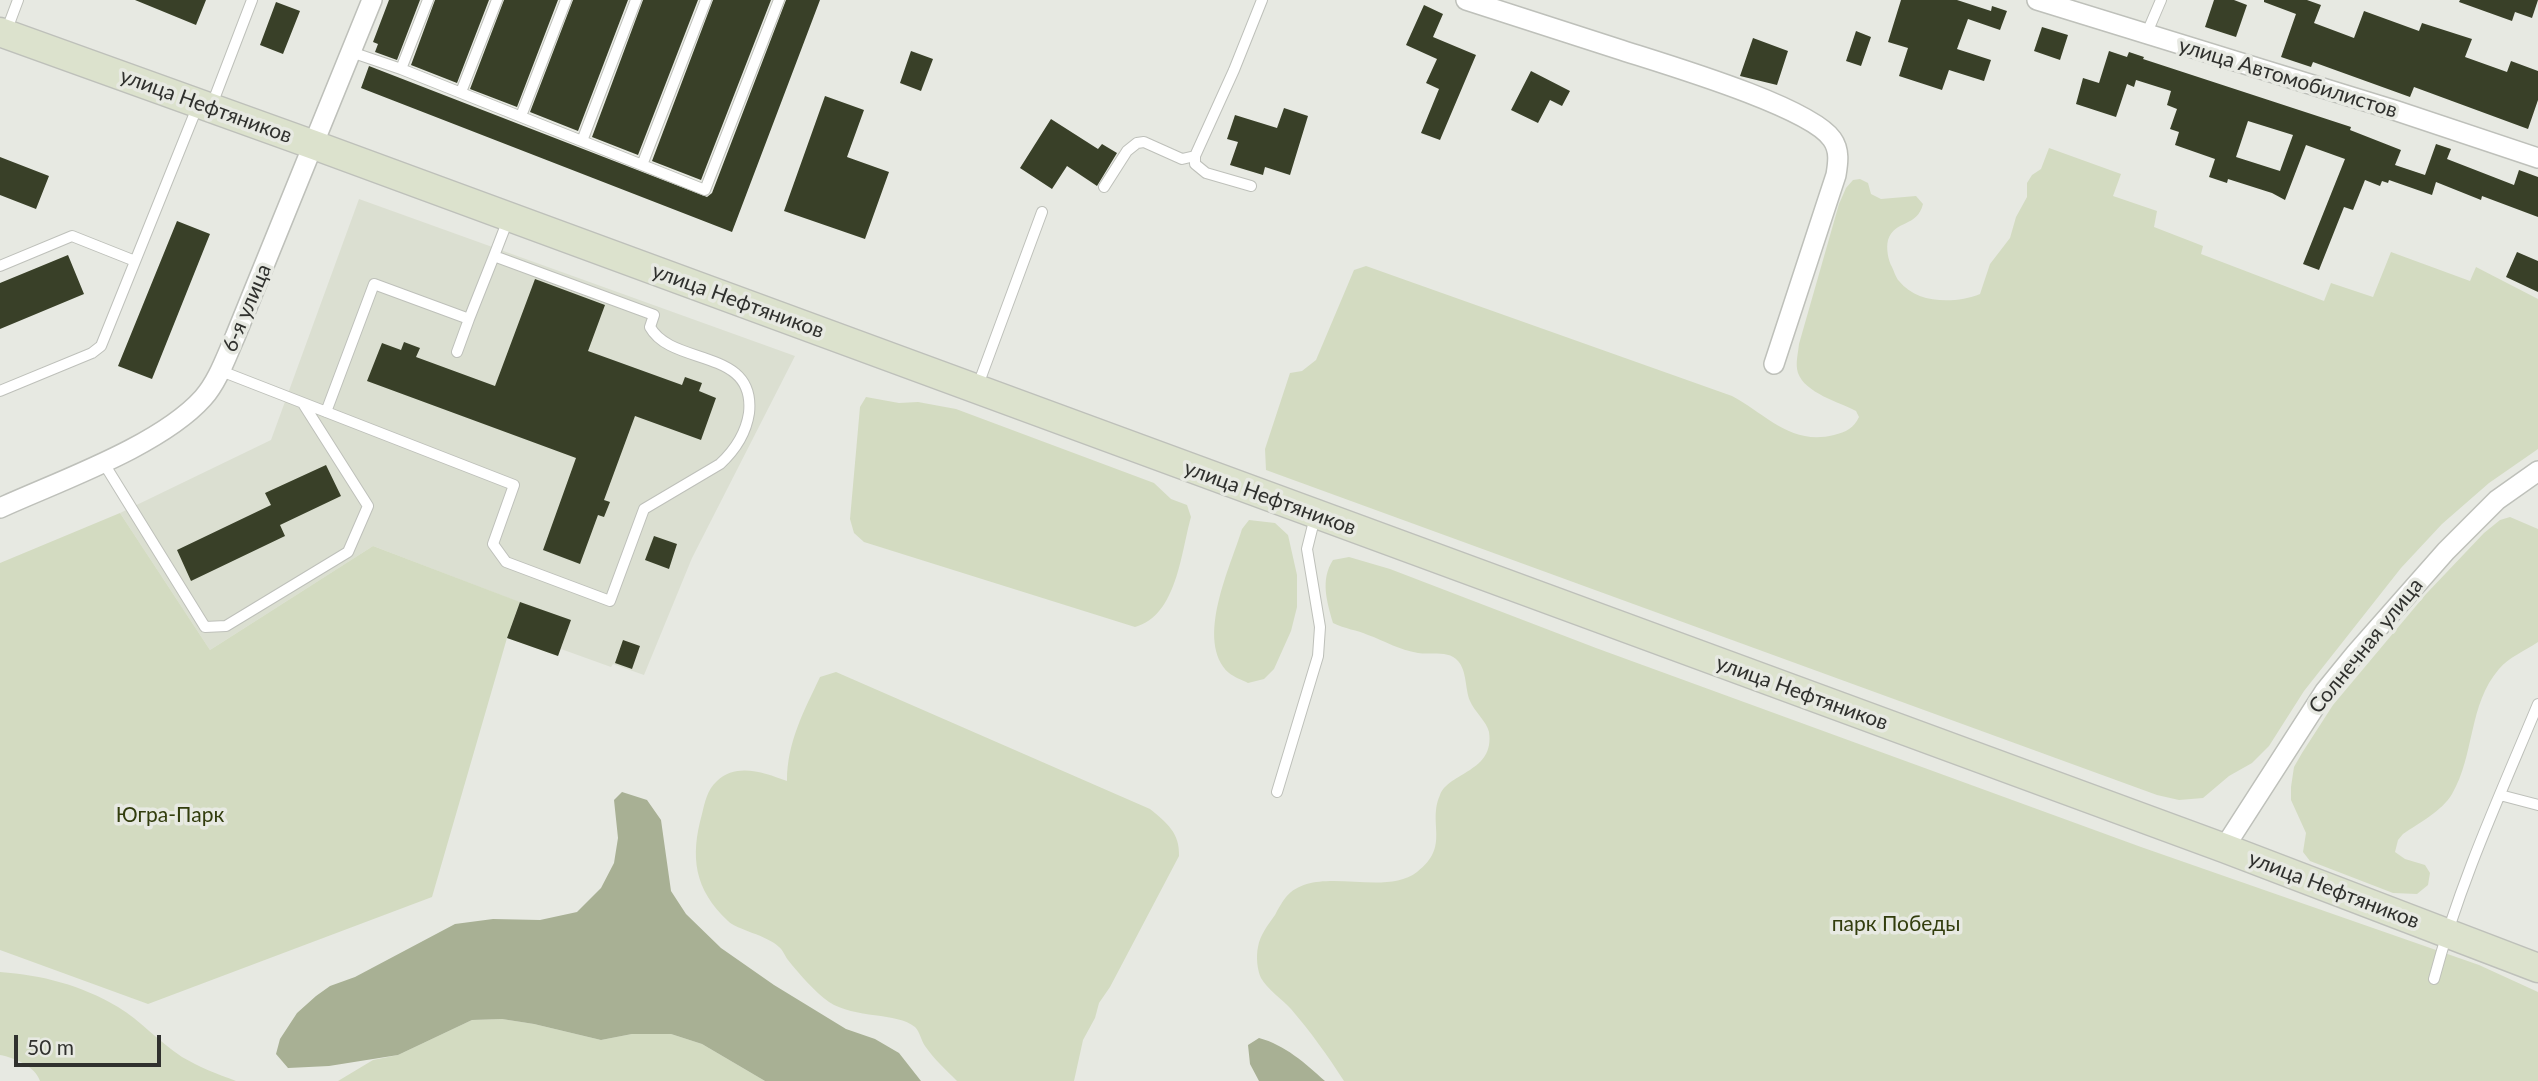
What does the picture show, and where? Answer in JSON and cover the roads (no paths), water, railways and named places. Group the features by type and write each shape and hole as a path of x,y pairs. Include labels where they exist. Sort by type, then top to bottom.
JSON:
{"street":[{"name":"6-я улица","path":"0,508 103,462 157,434 190,411 205,396 220,371 372,0"},
{"path":"1466,0 1764,100 1811,121 1833,140 1837,151 1836,175 1774,364"},
{"name":"улица Автомобилистов","path":"2037,0 2394,110 2538,158"},
{"name":"улица Нефтяников","path":"3,33 2224,848 2538,968"},
{"name":"Солнечная улица","path":"2224,848 2325,691 2356,653 2446,551 2497,500 2538,471"}],"lane":[{"path":"3,33 18,0"},
{"path":"0,391 92,353 101,346 135,261 253,0"},
{"path":"401,69 428,0"},
{"path":"461,92 498,0"},
{"path":"521,116 566,0"},
{"path":"582,141 636,0"},
{"path":"642,165 706,0"},
{"path":"351,52 461,92 705,190 779,0"},
{"path":"1251,186 1206,173 1195,163 1195,156 1262,0"},
{"path":"2146,35 2161,0"},
{"path":"1104,187 1127,151 1137,143 1144,142 1182,159 1195,156"},
{"path":"976,390 1042,212"},
{"path":"457,352 509,217"},
{"path":"0,266 72,236 135,261"},
{"path":"220,371 514,485 493,544 506,562 610,601 644,509 720,464 734,450 748,417 750,402 747,387 738,375 725,367 656,339 650,327 654,314 494,256"},
{"path":"326,412 374,284 469,319"},
{"path":"103,462 205,627 226,626 348,552 368,506 304,404"},
{"path":"1277,792 1318,656 1320,626 1307,549 1316,514"},
{"path":"2434,979 2446,933 2469,868 2538,704"},
{"path":"2500,795 2538,805"}],"park label":[{"name":"Югра-Парк","path":"170,815"},
{"name":"парк Победы","path":"1896,924"}]}
